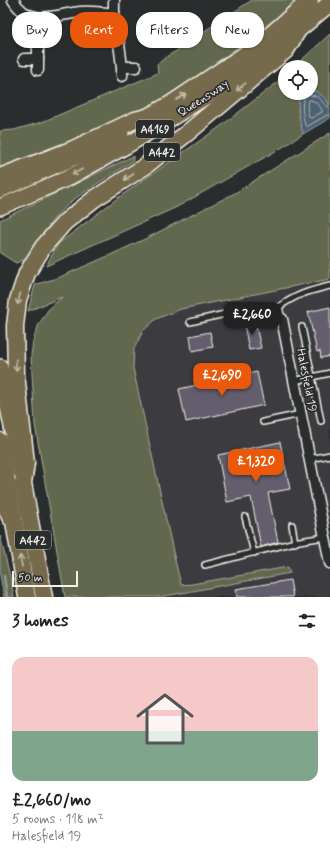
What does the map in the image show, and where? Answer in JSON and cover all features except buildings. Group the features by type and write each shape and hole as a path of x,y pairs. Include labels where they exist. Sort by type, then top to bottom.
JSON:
{"highway":[{"name":"Queensway","path":"147,117 171,104 258,46 310,0"},
{"name":"Queensway","path":"298,30 330,3"},
{"name":"A442","path":"44,597 23,484 26,463 16,374 15,326 18,300 27,273 43,247 65,222 94,199 144,167 186,134 286,50 298,30"},
{"path":"0,177 70,150 135,120 147,117"},
{"name":"A442","path":"0,441 27,597"}],"main road":[{"name":"Queensway","path":"0,207 66,178 126,146 218,89 298,30"},
{"name":"Queensway","path":"0,190 96,148 137,125 147,117"},
{"path":"0,367 23,484"},
{"path":"0,492 14,526"}],"street":[{"path":"13,0 23,12"},
{"path":"114,0 114,12"},
{"path":"38,48 38,70"},
{"path":"120,48 122,71 136,67"},
{"path":"24,59 38,59"},
{"name":"Halesfield 19","path":"282,319 330,563"}],"lane":[{"path":"190,322 238,311 279,307 304,292 330,286"},
{"path":"279,307 282,319"},
{"path":"302,328 322,420"},
{"path":"294,380 330,373"},
{"path":"263,422 301,414"},
{"path":"310,459 330,455"},
{"path":"245,516 254,553"},
{"path":"292,524 295,543"},
{"path":"205,565 295,543 327,542"}],"shaded area":[{"path":"330,279 330,597 160,597 289,573 181,585 133,368 134,349 143,331 156,319 181,309"}],"green space":[{"path":"252,0 296,0 264,27 264,12 234,12"},
{"path":"211,27 211,48 237,48 204,73 157,102 117,122 33,159 0,169 0,131 14,130 42,122 158,73 157,64 181,48 203,48 203,32"},
{"path":"330,34 330,105 318,93 318,60 302,60"},
{"path":"278,81 278,100 299,100 298,111 303,134 177,207 46,266 58,244 115,200 221,126"},
{"path":"330,133 330,279 181,309 156,319 143,331 134,349 133,368 181,585 288,567 290,573 160,597 65,597 35,425 31,356 33,341 39,324 48,310 62,297 28,311 35,285 60,277 145,239 235,193"},
{"path":"133,156 133,161 73,200 56,216 26,259 16,263 0,253 0,220"},
{"path":"0,536 14,597 4,597 0,575"}],"water":[{"path":"318,92 328,102 330,118 303,134 298,110 299,100 318,100"}],"waterway":[{"path":"4,576 7,597"}]}
